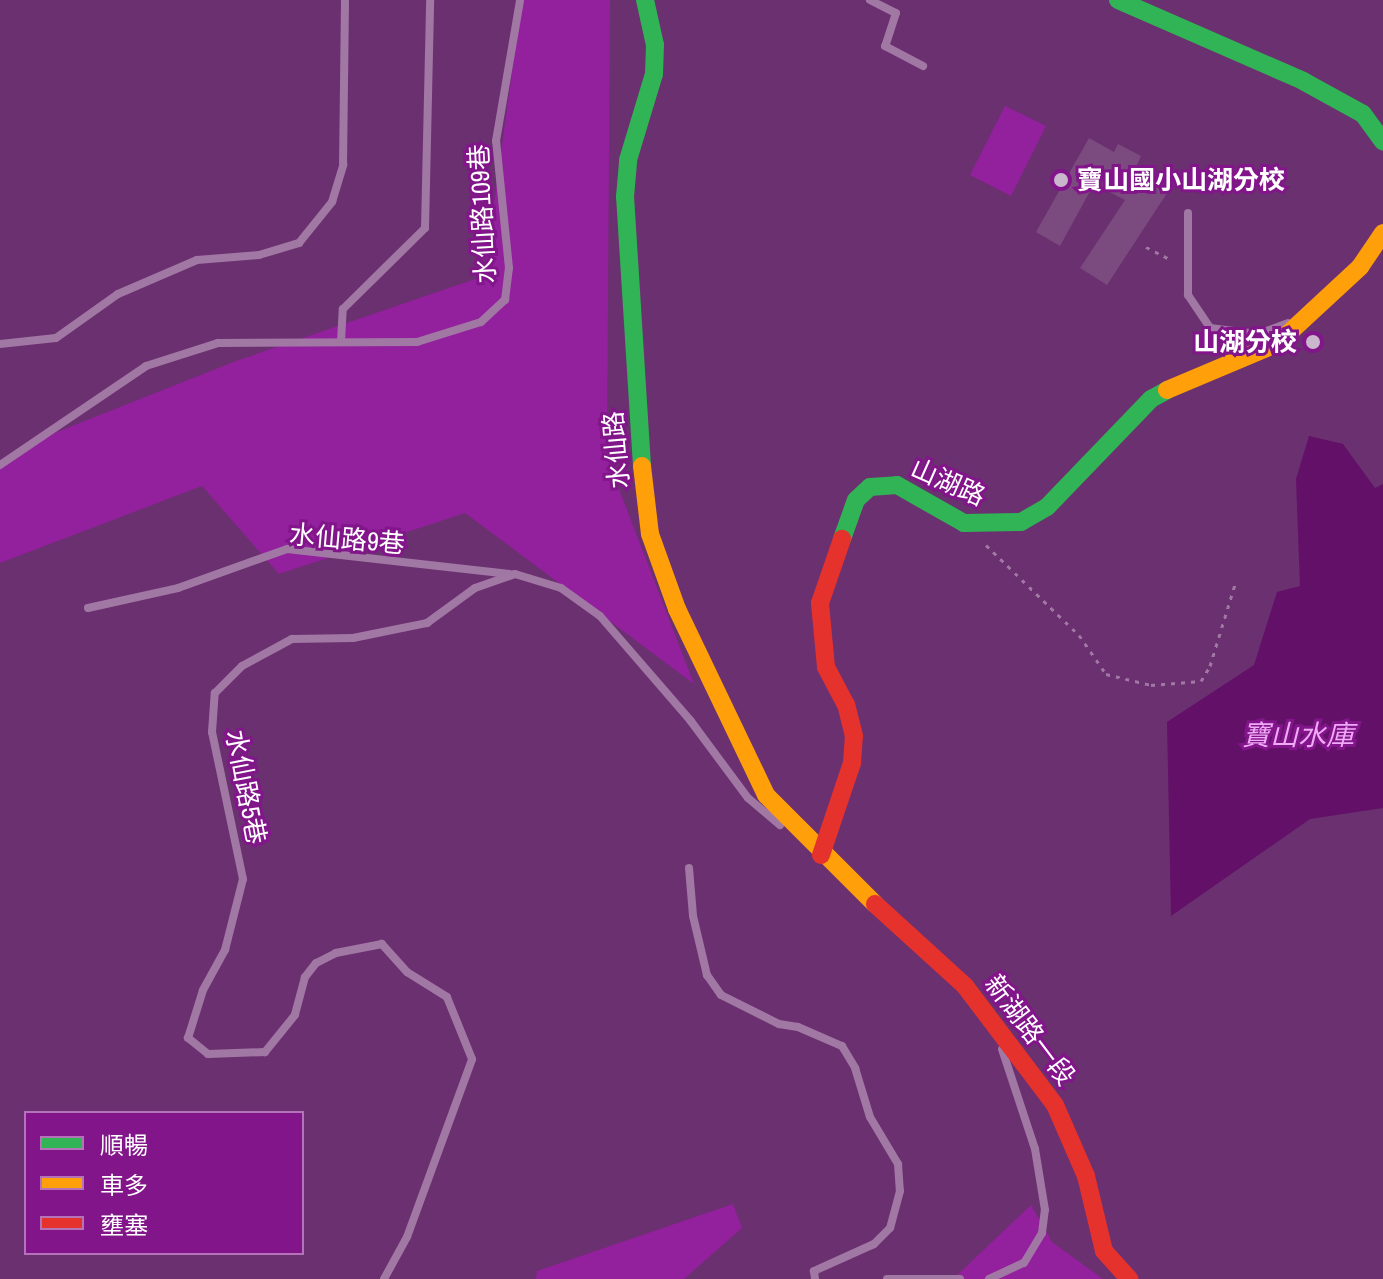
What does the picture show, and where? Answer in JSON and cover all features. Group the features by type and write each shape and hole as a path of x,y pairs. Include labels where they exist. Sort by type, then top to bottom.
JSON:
{"street":[{"name":"水仙路","path":"645,0 655,45 654,74 628,160 625,197 639,444 650,534 677,609 766,795 821,855"},
{"path":"1118,0 1303,81 1363,114 1383,142"},
{"name":"山湖路","path":"821,855 852,763 854,736 846,705 826,667 820,603 842,530 856,500 870,487 897,485 964,523 987,526 1021,522 1047,507 1151,399 1183,381 1278,343 1315,313 1360,267 1383,233"},
{"name":"新湖路一段","path":"821,855 923,944 993,1017 1055,1105 1086,1176 1104,1251 1129,1279"}],"lane":[{"path":"0,344 56,338 118,294 197,260 259,255 299,243 332,202 343,165 345,0"},
{"name":"水仙路109巷","path":"341,342 343,309 425,228 430,0"},
{"name":"水仙路109巷","path":"0,465 146,366 218,343 417,342 481,322 505,300 509,268 496,141 520,0"},
{"path":"870,0 896,13 885,46 923,66"},
{"path":"1188,213 1188,295 1210,328 1258,334 1315,313"},
{"name":"水仙路9巷","path":"88,608 178,588 287,549 515,574"},
{"path":"515,574 561,588 600,616 690,720 748,798 821,855"},
{"name":"水仙路5巷","path":"384,1279 407,1237 472,1059 447,997 407,972 382,944 336,953 316,963 305,977 295,1015 265,1052 208,1054 188,1038 203,990 225,950 243,879 212,732 215,693 242,666 292,639 353,638 427,623 475,588 515,574"},
{"path":"689,868 693,916 707,975 721,995 779,1024 798,1027 842,1046 855,1068 870,1117 898,1164 900,1191 890,1228 874,1244 814,1271 815,1279"},
{"path":"989,1279 1024,1263 1042,1233 1045,1210 1035,1149 993,1017"},
{"path":"887,1279 960,1279"}],"path":[{"path":"1146,247 1188,268"},
{"path":"964,523 1079,635 1106,674 1151,685 1201,681 1210,666 1236,581"}],"shaded area":[{"path":"522,0 610,0 607,458 694,684 465,513 279,574 202,486 0,563 0,463 52,434 236,361 484,276"},
{"path":"1005,106 1046,126 1011,196 970,175"},
{"path":"733,1204 742,1228 684,1279 536,1279 537,1271"},
{"path":"1031,1205 1052,1242 1103,1279 953,1279"}],"water":[{"name":"寶山水庫","path":"1309,436 1343,444 1375,488 1383,484 1383,808 1310,819 1171,916 1167,722 1254,665 1277,592 1300,586 1296,479"}],"building":[{"path":"1089,138 1114,152 1118,144 1141,156 1137,165 1171,187 1107,285 1080,268 1125,200 1094,184 1060,246 1036,232"}],"traffic: fast":[{"path":"642,466 625,197 628,160 654,74 655,45 645,0"},
{"path":"1118,0 1303,81 1363,114 1383,142"},
{"path":"842,539 856,500 870,487 897,485 964,523 1021,522 1047,507 1151,399 1167,390"}],"traffic: slow":[{"path":"1167,390 1278,343 1360,267 1383,233"},
{"path":"642,466 650,534 677,609 766,795 875,904"}],"traffic: jam":[{"path":"821,855 852,763 854,736 846,705 826,667 820,603 842,539"},
{"path":"875,904 965,986 1055,1105 1086,1176 1104,1251 1129,1279"}],"place":[{"name":"寶山國小山湖分校","path":"1061,180"},
{"name":"山湖分校","path":"1313,342"}]}
